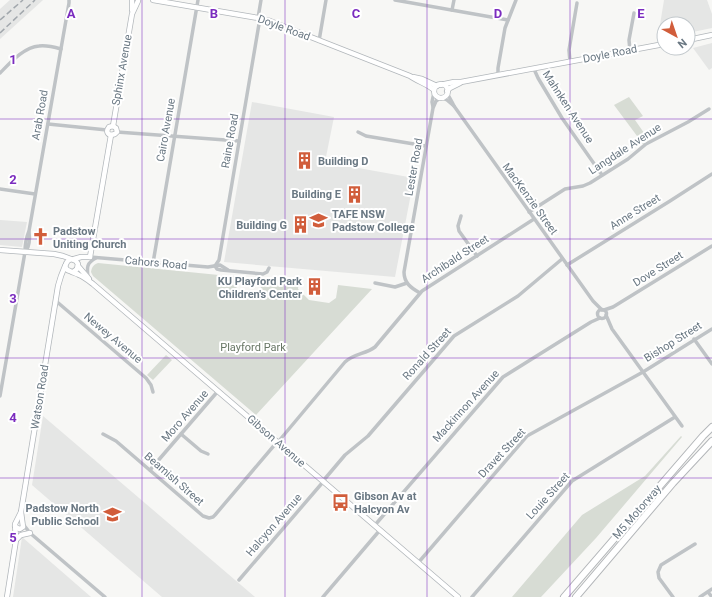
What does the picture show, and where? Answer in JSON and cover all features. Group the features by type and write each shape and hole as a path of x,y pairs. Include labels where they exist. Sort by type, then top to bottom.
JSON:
{"highway":[{"name":"M5 Motorway","path":"564,597 712,427"},
{"name":"M5 Motorway","path":"576,597 698,455 712,441"},
{"path":"698,455 712,444"}],"main road":[{"name":"Sphinx Avenue","path":"113,126 132,14 137,0"},
{"name":"Doyle Road","path":"153,0 270,21 410,76 439,85 534,69 656,46"},
{"path":"696,39 712,36"},
{"name":"Doyle Road","path":"410,76 434,91"},
{"name":"Doyle Road","path":"447,92 461,82"},
{"path":"439,85 445,86 447,92 445,96 441,98 436,96 434,91 439,85"},
{"path":"113,126 117,132 111,135 107,130 113,126"},
{"path":"59,283 65,274 77,270 78,265 82,260 90,257 111,135"},
{"name":"Cahors Road","path":"0,250 54,254 72,259 90,257"},
{"path":"54,254 61,259 66,269 71,272"},
{"path":"65,265 67,261 72,259 77,261 78,265"},
{"name":"Watson Road","path":"20,526 21,512 59,283 65,265"},
{"name":"Gibson Avenue","path":"78,265 93,284"},
{"name":"Gibson Avenue","path":"71,272 82,276 93,284 458,597"},
{"path":"7,597 16,540 20,526"},
{"path":"16,540 21,535 30,533"}],"street":[{"name":"Cairo Avenue","path":"153,263 198,0"},
{"name":"Raine Road","path":"216,266 239,141 261,0"},
{"path":"319,40 326,0"},
{"path":"395,0 508,20"},
{"path":"452,10 454,0"},
{"path":"498,75 505,28 516,0"},
{"name":"Arab Road","path":"0,396 26,240 29,231 69,1"},
{"path":"570,62 569,50 577,3"},
{"path":"630,51 629,40 634,13"},
{"path":"0,73 22,53 30,48 44,46 61,49"},
{"name":"Mahnken Avenue","path":"534,69 559,113 602,175"},
{"name":"Lester Road","path":"433,108 432,102 434,91"},
{"name":"MacKenzie Street","path":"447,92 454,106 562,259 593,301 603,310"},
{"name":"Lester Road","path":"407,283 405,269 426,146 433,108 436,101 441,98"},
{"name":"MacKenzie Street","path":"441,98 454,106"},
{"name":"Langdale Avenue","path":"529,212 565,190 587,184 628,159 644,145 709,109"},
{"path":"48,124 107,130"},
{"path":"117,132 239,141"},
{"path":"358,132 366,136 426,146"},
{"name":"Anne Street","path":"567,265 712,174"},
{"path":"0,190 35,194"},
{"path":"461,216 458,226 459,231 477,256"},
{"name":"Archibald Street","path":"277,442 347,360 373,348 420,293 534,219"},
{"name":"Dove Street","path":"603,310 613,307 712,246"},
{"name":"Cahors Road","path":"90,257 208,267 216,266 217,269 264,274 269,268"},
{"path":"88,278 87,269 89,263 97,258"},
{"name":"Ronald Street","path":"323,481 345,455 368,436 454,336 518,296 562,259"},
{"path":"375,283 395,287 407,283 410,287 420,293"},
{"name":"Newey Avenue","path":"56,301 146,378 151,385 153,392"},
{"name":"MacKenzie Street","path":"593,301 597,314"},
{"name":"Dove Street","path":"606,315 613,307"},
{"path":"612,329 606,312 600,310 597,314 598,317 612,329 682,426"},
{"name":"Mackinnon Avenue","path":"591,322 597,314"},
{"path":"601,318 604,318 606,315"},
{"name":"Mackinnon Avenue","path":"375,525 500,380 508,373 591,322 601,318"},
{"name":"Bishop Street","path":"643,372 712,329"},
{"path":"694,340 712,364"},
{"name":"Dravet Street","path":"418,563 527,436 643,372"},
{"name":"Moro Avenue","path":"150,470 218,391"},
{"name":"Louie Street","path":"472,597 572,481 675,417"},
{"name":"Beamish Street","path":"103,434 116,441 203,516 209,518 213,517 277,442"},
{"path":"181,434 201,451 208,454"},
{"name":"Halcyon Avenue","path":"239,580 323,481"},
{"path":"20,526 105,597"},
{"path":"323,597 380,530"},
{"path":"673,597 659,578 658,572 661,565 696,544"},
{"path":"700,597 712,589"},
{"path":"708,592 712,597"}],"shaded area":[{"path":"10,0 43,0 0,39 0,9"},
{"path":"664,0 707,0 712,14 712,28 696,31 696,16 661,16"},
{"path":"712,43 712,68 709,70 696,52 696,47"},
{"name":"TAFE NSW Padstow College","path":"252,102 334,117 325,162 414,178 395,277 224,262"},
{"path":"0,220 27,222 22,247 0,245"},
{"name":"Padstow North Public School","path":"43,416 255,597 162,597 32,485"},
{"path":"22,537 91,597 13,597"}],"green space":[{"path":"629,97 643,116 635,120 649,140 643,144 614,105"},
{"name":"Playford Park","path":"98,263 239,277 233,284 249,300 266,282 264,279 299,281 298,289 309,300 329,303 336,298 338,285 372,289 256,415 93,276 91,272 92,269 94,265"},
{"path":"166,355 172,360 153,380 147,375"},
{"path":"681,436 682,437 596,538 541,597 512,597 582,515 645,476"}],"railway":[{"path":"0,20 23,0"},
{"path":"0,33 35,0"}],"place":[{"name":"Building D","path":"305,161"},
{"name":"Building E","path":"354,194"},
{"name":"TAFE NSW Padstow College","path":"319,220"},
{"name":"Building G","path":"300,225"},
{"name":"Padstow Uniting Church","path":"40,237"},
{"name":"KU Playford Park Children's Center","path":"315,287"},
{"name":"Gibson Av at Halcyon Av","path":"341,502"},
{"name":"Padstow North Public School","path":"112,514"}]}
